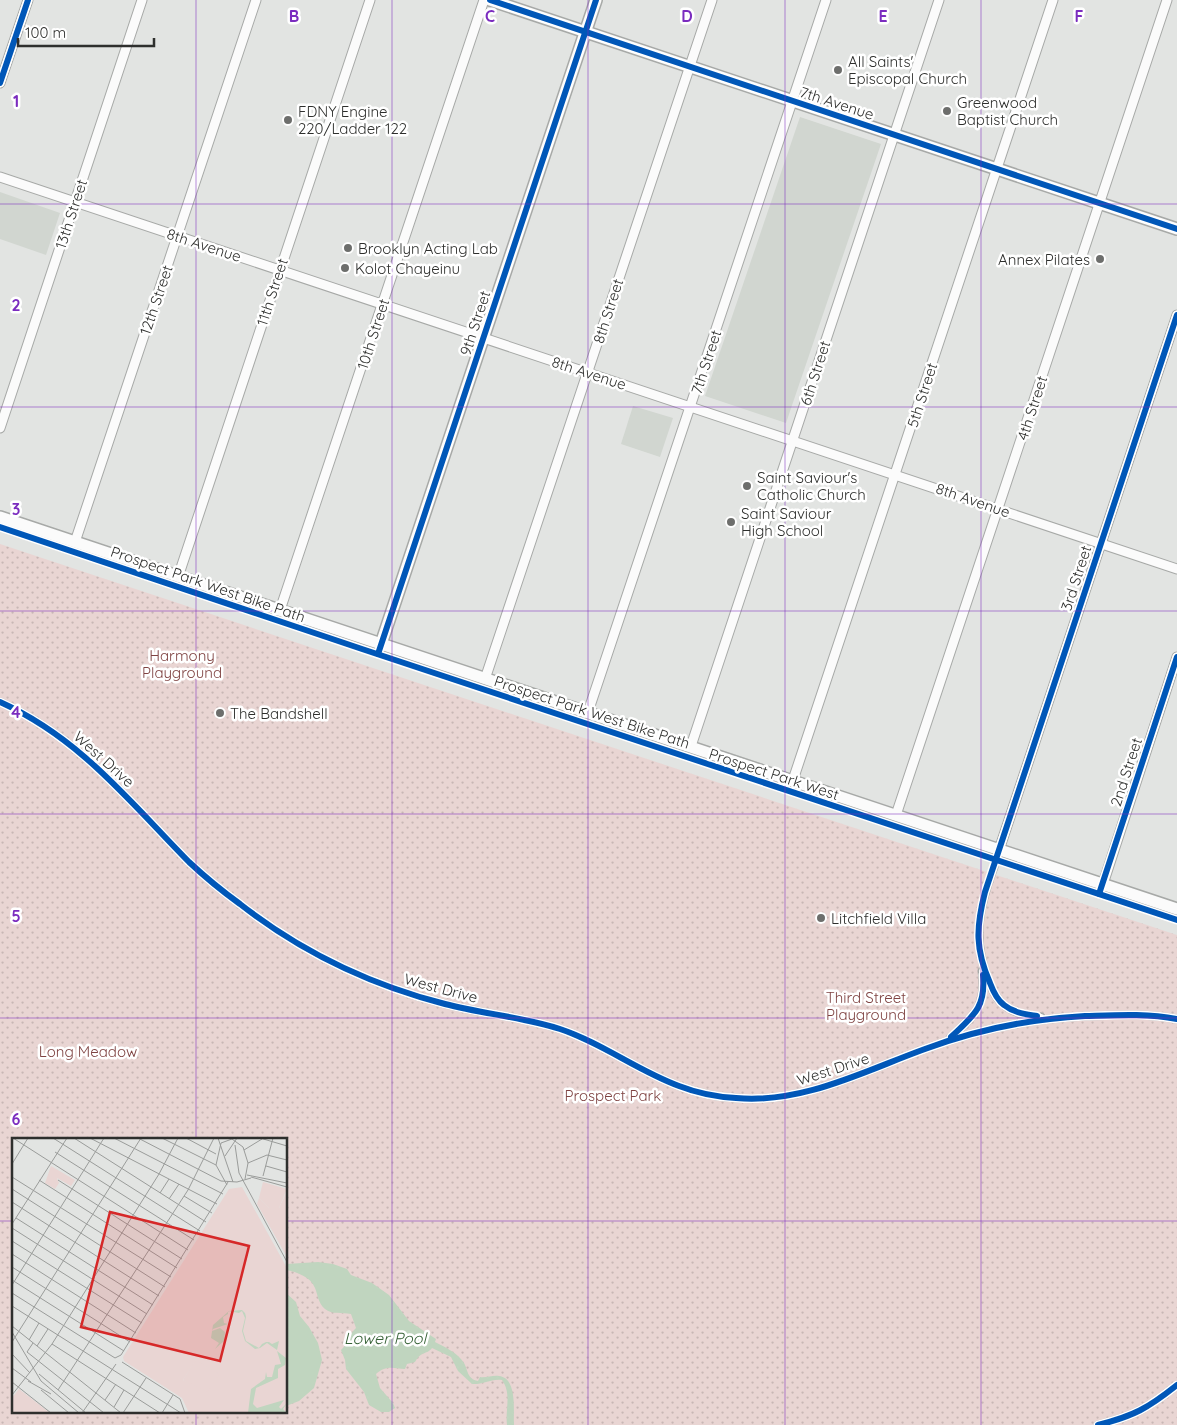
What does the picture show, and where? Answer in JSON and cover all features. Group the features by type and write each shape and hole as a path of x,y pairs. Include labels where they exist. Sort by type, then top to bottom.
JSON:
{"street":[{"path":"0,83 28,0"},
{"name":"13th Street","path":"0,428 142,0"},
{"name":"12th Street","path":"75,542 256,0"},
{"name":"11th Street","path":"178,577 370,0"},
{"name":"10th Street","path":"280,610 484,0"},
{"name":"7th Avenue","path":"490,0 1177,229"},
{"name":"9th Street","path":"381,644 596,0"},
{"name":"8th Street","path":"485,679 712,0"},
{"name":"7th Street","path":"588,712 826,0"},
{"name":"6th Street","path":"691,746 940,0"},
{"name":"5th Street","path":"793,780 1054,0"},
{"name":"4th Street","path":"896,815 1167,0"},
{"name":"8th Avenue","path":"0,177 1177,569"},
{"name":"3rd Street","path":"999,850 1177,315"},
{"name":"Prospect Park West","path":"0,517 1177,909"},
{"name":"2nd Street","path":"1103,884 1177,657"},
{"name":"West Drive","path":"0,702 33,718 76,749 135,804 191,863 241,906 305,948 333,963 385,986 444,1004 561,1029 679,1086 722,1097 760,1099 809,1091 849,1079 947,1041 999,1026 1047,1018 1133,1014 1177,1019"},
{"path":"994,867 985,892 978,927 981,962 997,999 1002,1004 1018,1013 1047,1018"},
{"name":"West Drive","path":"947,1041 979,1008 983,998 984,987 981,962"},
{"path":"1098,1425 1140,1411 1158,1400 1177,1384"}],"shaded area":[{"path":"800,117 881,144 786,423 705,396"},
{"path":"0,192 60,213 46,255 0,239"},
{"path":"633,406 673,418 660,457 621,444"}],"green space":[{"name":"Prospect Park","path":"0,544 1177,935 1177,1425 0,1425"}],"water":[{"name":"Lower Pool","path":"318,1262 333,1264 347,1269 351,1275 372,1283 389,1295 409,1321 436,1339 435,1342 458,1356 464,1363 468,1374 474,1380 478,1381 480,1377 499,1376 505,1378 512,1389 514,1425 507,1425 507,1391 502,1380 472,1384 458,1371 451,1357 432,1348 422,1354 415,1362 407,1364 405,1369 386,1368 376,1374 380,1388 395,1408 389,1412 381,1412 369,1405 364,1392 346,1369 341,1350 356,1328 351,1314 334,1313 325,1309 318,1299 313,1284 307,1278 288,1271 288,1264"},
{"path":"288,1295 296,1302 300,1316 318,1343 322,1360 314,1388 299,1401 288,1405"}],"cycle path":[{"path":"0,83 28,0"},
{"path":"490,0 1177,229"},
{"path":"378,654 596,0"},
{"path":"1037,1016 1020,1013 1008,1008 999,1001 994,992 985,971 979,948 978,938 982,905 1177,315"},
{"name":"Prospect Park West Bike Path","path":"0,527 1177,920"},
{"path":"1099,894 1177,657"},
{"path":"0,702 29,717 79,752 124,794 189,862 207,878 263,921 312,951 363,976 417,996 560,1029 591,1042 664,1080 700,1093 714,1096 761,1099 809,1091 856,1076 945,1042 1024,1022 1064,1017 1120,1015 1143,1015 1177,1019"},
{"path":"951,1037 972,1017 980,1004 983,975"},
{"path":"1098,1425 1140,1410 1177,1385"}],"place":[{"name":"All Saints' Episcopal Church","path":"838,70"},
{"name":"Greenwood Baptist Church","path":"947,111"},
{"name":"FDNY Engine 220/Ladder 122","path":"288,120"},
{"name":"Brooklyn Acting Lab","path":"348,248"},
{"name":"Annex Pilates","path":"1100,259"},
{"name":"Kolot Chayeinu","path":"345,268"},
{"name":"Saint Saviour's Catholic Church","path":"747,486"},
{"name":"Saint Saviour High School","path":"731,522"},
{"name":"The Bandshell","path":"220,713"},
{"name":"Litchfield Villa","path":"821,918"}],"park label":[{"name":"Harmony Playground","path":"182,664"},
{"name":"Third Street Playground","path":"866,1006"},
{"name":"Long Meadow","path":"88,1051"}]}
